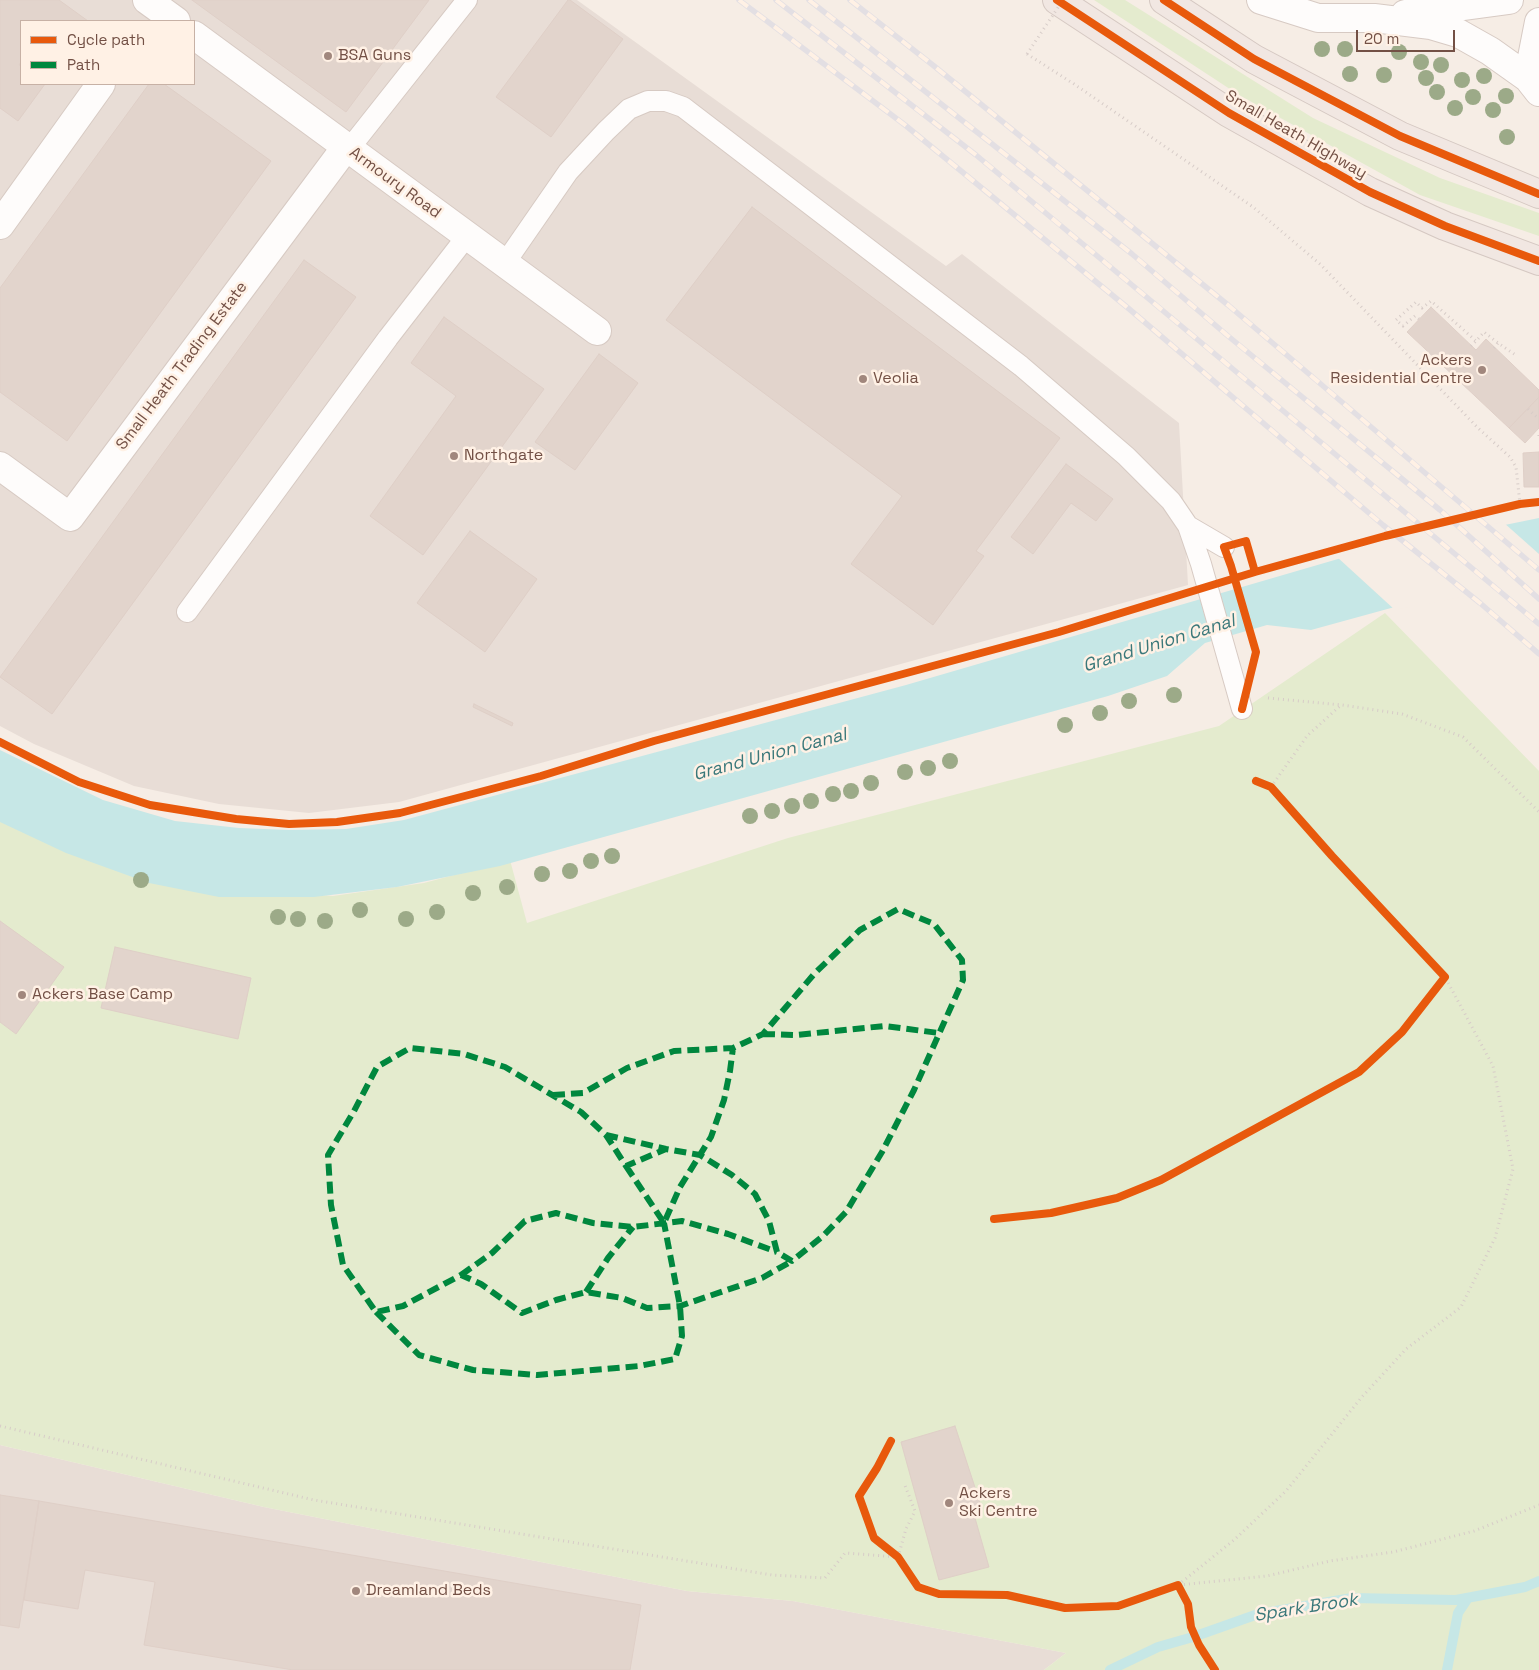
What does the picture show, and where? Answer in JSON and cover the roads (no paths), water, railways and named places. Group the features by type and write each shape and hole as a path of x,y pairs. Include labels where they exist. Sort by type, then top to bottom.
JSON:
{"highway":[{"name":"Small Heath Highway","path":"1057,0 1229,113 1370,192 1445,226 1539,261"},
{"path":"1164,0 1254,59 1400,136 1539,194"}],"street":[{"path":"1261,0 1318,18 1374,18 1500,1"},
{"path":"1374,18 1431,26 1458,33 1490,52 1534,85"},
{"path":"1534,85 1539,22"},
{"name":"Armoury Road","path":"195,36 597,331"},
{"path":"0,225 100,85"},
{"name":"Small Heath Trading Estate","path":"0,466 70,517 348,148"}],"lane":[{"path":"348,148 467,0"},
{"path":"505,263 568,172 629,109 648,101 666,101 683,107 1021,366 1126,456 1171,501 1188,526 1201,564 1242,709"},
{"path":"187,612 382,346 467,236"},
{"path":"1188,526 1224,547"}],"water":[{"name":"Grand Union Canal","path":"1539,518 1539,579 1391,608 1311,630 1267,625 1205,643 1167,676 1108,696 500,866 397,887 314,897 219,897 149,883 66,853 0,822 0,750 103,800 175,821 239,828 289,830 346,829 404,820 906,685 1338,559"}],"waterway":[{"name":"Spark Brook","path":"1110,1670 1158,1647 1258,1614 1352,1598 1456,1600 1525,1587 1539,1581"},
{"path":"1447,1670 1458,1613 1468,1598"}],"railway":[{"path":"739,0 905,125 1128,308 1383,525 1480,603 1539,654"},
{"path":"776,0 976,155 1539,624"},
{"path":"809,0 1132,254 1228,336 1440,510 1539,599"},
{"path":"850,0 1228,305 1539,570"}],"place":[{"name":"BSA Guns","path":"328,56"},
{"name":"Ackers Residential Centre","path":"1482,370"},
{"name":"Veolia","path":"863,379"},
{"name":"Northgate","path":"454,456"},
{"name":"Ackers Base Camp","path":"22,995"},
{"name":"Ackers Ski Centre","path":"949,1503"},
{"name":"Dreamland Beds","path":"356,1591"}]}
